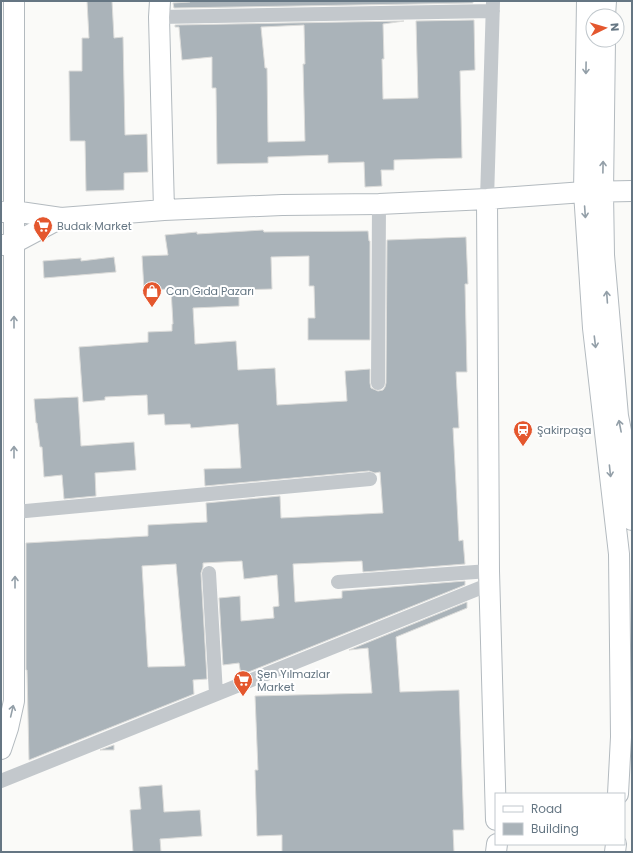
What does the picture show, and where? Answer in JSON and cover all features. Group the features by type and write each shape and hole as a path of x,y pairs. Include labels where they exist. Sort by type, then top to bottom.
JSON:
{"main road":[{"path":"1,749 8,728 14,701 15,512 7,211 14,1"},
{"path":"587,1 594,192 593,328 619,554 621,737 618,793"},
{"path":"159,9 164,210"},
{"path":"604,48 594,192 604,255 618,416 625,451 632,520"},
{"path":"7,211 61,218 164,210 282,205 379,204 632,191"},
{"path":"487,199 489,578 495,793"},
{"path":"7,244 61,218"}],"street":[{"path":"159,9 493,6 487,199"},
{"path":"378,383 379,204"},
{"path":"15,512 370,479"},
{"path":"209,573 216,694"},
{"path":"338,582 489,578"},
{"path":"1,781 216,694 489,578"}],"building":[{"path":"87,1 112,1 114,38 123,37 125,135 147,134 148,172 124,173 124,190 86,191 85,141 70,141 69,71 82,71 82,38 89,38"},
{"path":"190,1 473,1 473,3 174,8 173,3"},
{"path":"474,20 475,70 460,71 462,158 394,160 394,170 381,170 382,186 365,187 364,162 328,163 328,155 268,157 268,163 217,164 216,88 212,88 212,57 182,60 179,27 175,27 175,25 404,21 383,24 383,99 418,98 416,21","holes":["304,25 305,64 303,64 305,141 268,142 267,68 265,68 261,27"]},
{"path":"263,230 264,232 368,231 370,241 370,340 308,340 308,318 315,318 314,286 309,286 309,256 271,257 272,289 239,290 239,306 193,308 195,344 236,341 238,370 275,368 277,405 347,401 345,371 370,369 371,388 378,391 383,390 386,383 387,240 466,237 468,284 465,284 467,372 456,372 459,428 453,428 459,541 463,540 465,564 363,572 362,561 293,564 295,602 342,598 342,591 465,581 465,585 241,675 239,663 223,665 219,598 240,596 241,621 274,618 273,607 279,606 277,575 244,579 242,561 203,563 201,573 207,679 193,680 194,694 29,760 26,670 26,543 148,536 148,525 207,522 206,503 280,496 281,518 383,513 380,472 375,473 369,471 205,486 204,469 241,468 238,424 191,428 190,424 165,425 164,414 148,415 147,395 105,397 105,400 83,402 79,347 148,342 148,332 172,331 171,289 144,290 142,256 168,255 165,235 197,232 197,234","holes":["176,564 185,666 148,667 142,566"]},
{"path":"114,257 116,272 44,278 43,261 81,258 81,261"},
{"path":"78,397 81,446 134,442 136,470 95,473 96,496 64,499 62,475 44,477 42,447 40,447 36,423 34,399"},
{"path":"467,602 467,608 396,637 400,692 459,690 464,830 453,830 454,852 282,852 282,835 257,836 255,770 258,770 255,696 372,693 368,648 349,650"},
{"path":"114,745 114,750 100,750"},
{"path":"162,785 164,812 200,810 202,836 160,839 161,852 133,852 130,810 141,809 139,787"}],"place":[{"name":"Budak Market","path":"43,243"},
{"name":"Can Gıda Pazarı","path":"152,308"},
{"name":"Şakirpaşa","path":"523,447"},
{"name":"Şen Yılmazlar Market","path":"243,697"}]}
